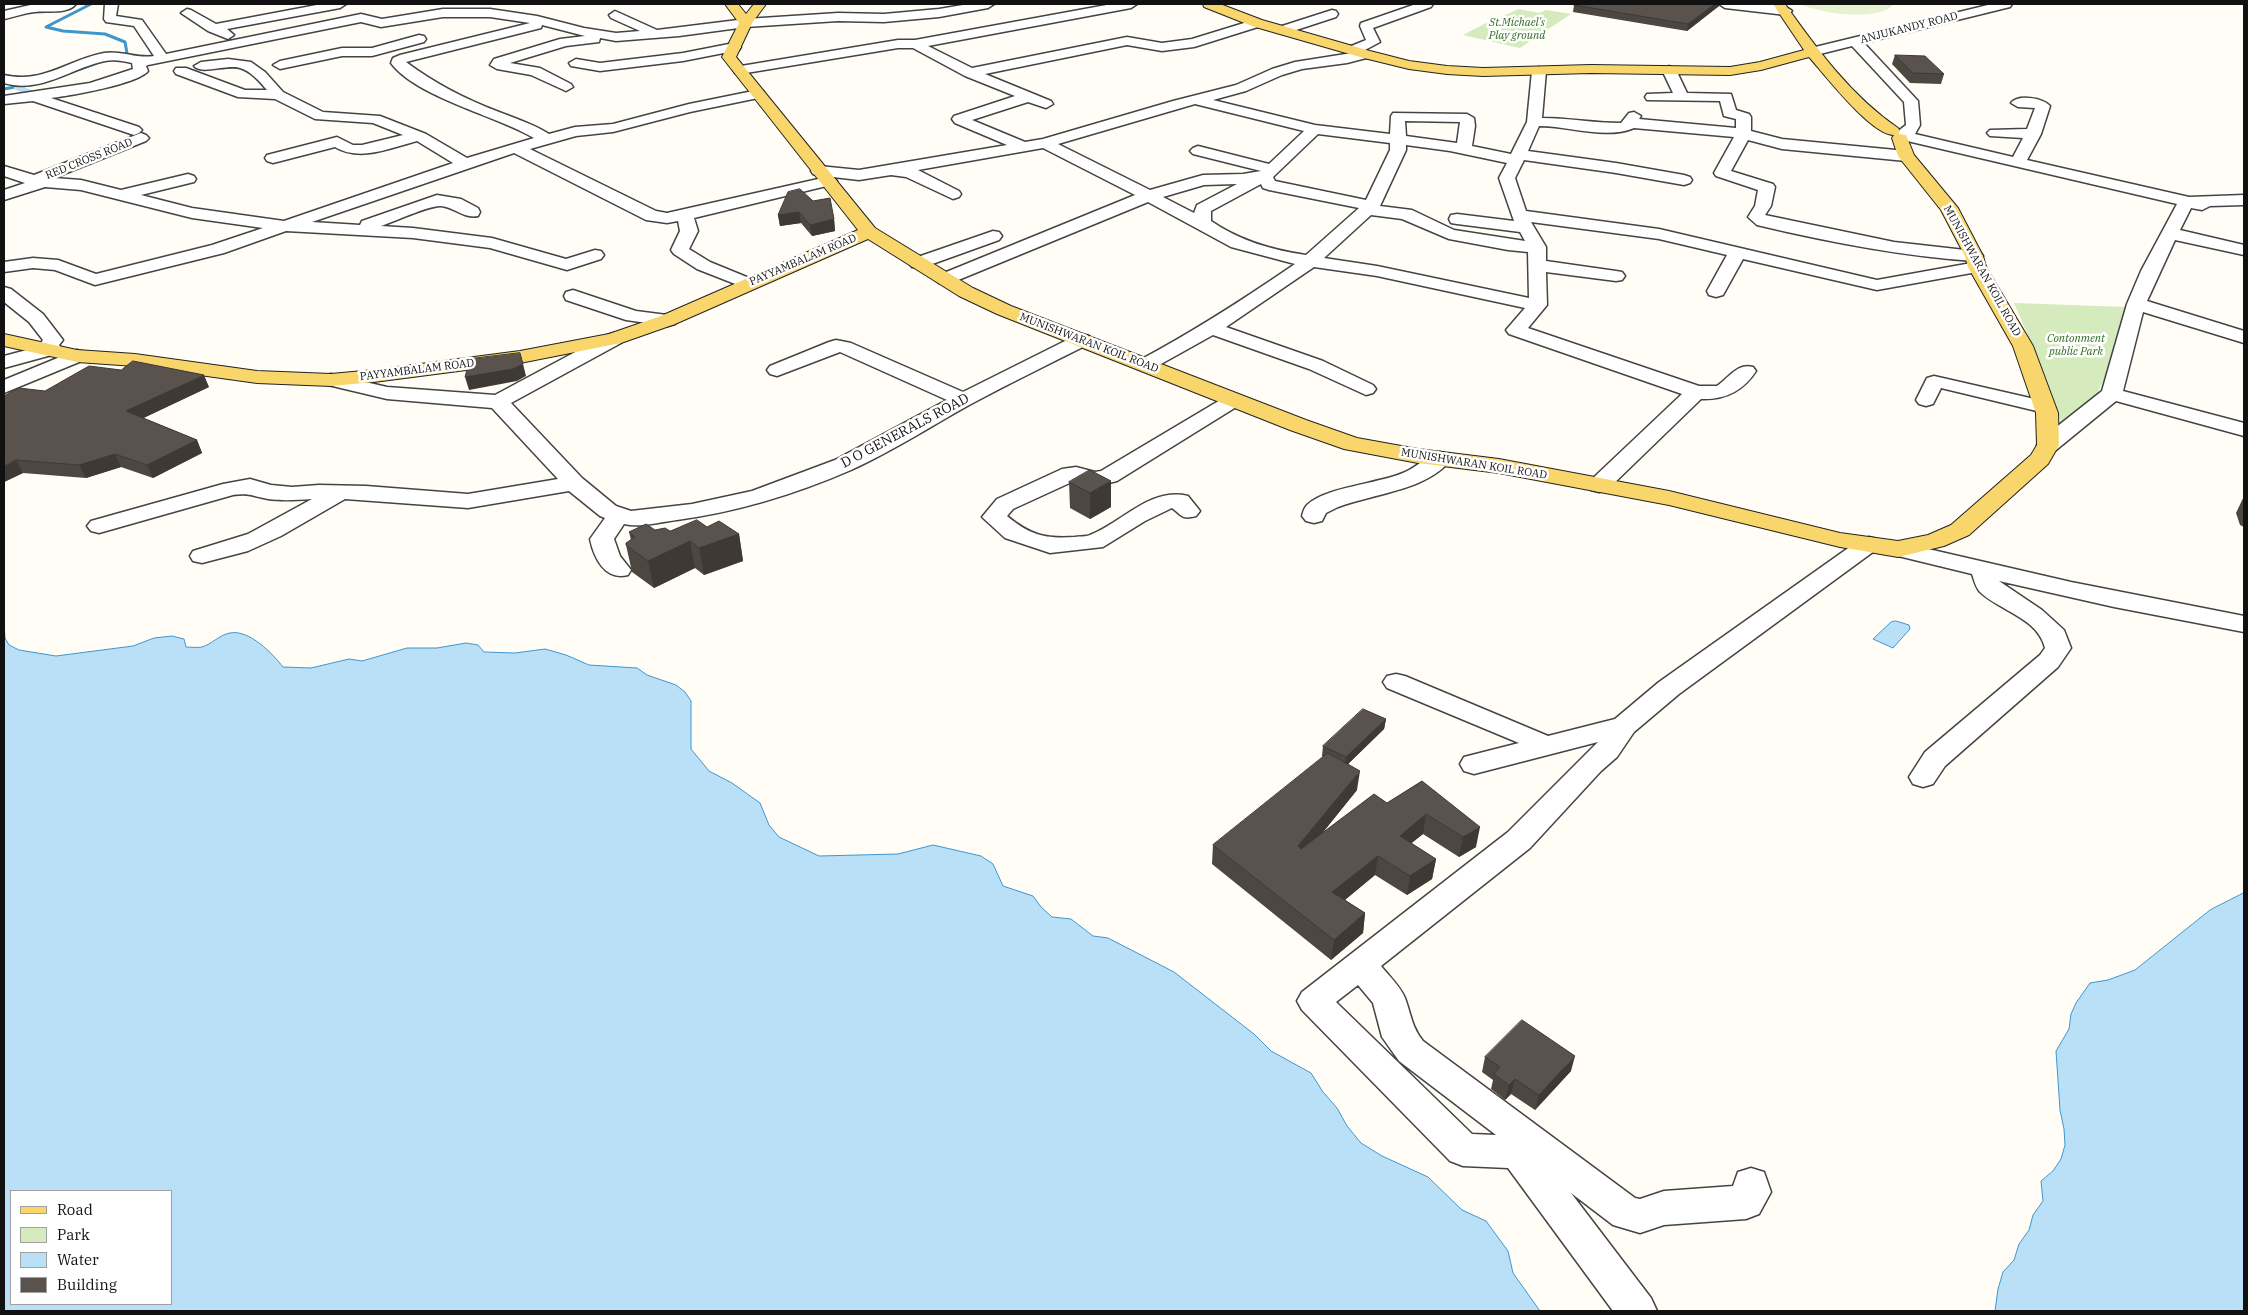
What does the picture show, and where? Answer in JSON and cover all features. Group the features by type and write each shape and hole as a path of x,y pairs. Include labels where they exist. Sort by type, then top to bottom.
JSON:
{"main road":[{"path":"731,4 746,23"},
{"path":"727,48 760,4"},
{"path":"1209,4 1257,23 1360,52 1435,69 1483,72 1591,69 1738,71 1812,52"},
{"name":"MUNISHWARAN KOIL ROAD","path":"727,48 729,57 869,232 966,292 1004,310 1352,444 1440,459 1499,466 1669,498 1840,540 1884,547 1934,541 1960,530 2040,459 2048,445 2045,407 2023,346 1976,262 1949,208 1902,139 1870,116 1812,52 1783,8"},
{"name":"PAYYAMBALAM ROAD","path":"4,340 77,356 135,360 257,377 331,380 520,357 614,339 668,320 869,232"}],"street":[{"path":"4,15 35,8 70,4"},
{"path":"112,4 110,19 138,24 162,58"},
{"path":"214,28 333,4"},
{"path":"416,4 443,13"},
{"path":"566,87 535,71 497,65 500,62 565,42 660,34 746,23 838,17 884,18 939,13 988,4"},
{"path":"740,70 898,44 915,44 1131,4"},
{"path":"516,148 652,216 667,218 687,210 824,176 858,175 1045,143 1241,88 1300,65 1347,59 1373,42 1366,26 1427,4"},
{"path":"1725,4 1783,8"},
{"name":"ANJUKANDY ROAD","path":"1812,52 2006,4"},
{"path":"187,13 242,42"},
{"path":"4,100 85,88 162,58 361,18 368,18 381,23 443,13 490,13 549,22 610,37"},
{"path":"939,13 981,32"},
{"path":"1284,30 1332,14"},
{"path":"615,15 660,34"},
{"path":"1217,20 1235,15"},
{"path":"548,140 523,125 493,115 423,82 398,63 398,61 549,22"},
{"path":"1127,41 1162,46 1194,43 1257,23"},
{"path":"679,32 706,50 727,48"},
{"path":"970,74 1163,32"},
{"path":"280,65 342,52 372,52 423,39 445,45 454,45"},
{"path":"1855,41 1911,102 1912,125 1910,132 1902,139"},
{"path":"915,44 970,74 1046,104"},
{"path":"576,63 600,67 683,57 727,48"},
{"path":"4,79 20,82 35,80 116,57 242,94 278,95 320,116 375,120 418,136 464,163"},
{"path":"168,72 238,62 257,70 274,87 278,95"},
{"path":"1669,70 1682,96"},
{"path":"1540,71 1534,122 1507,178 1523,221 1537,247 1538,305 1516,330 1696,392 1719,394 1724,392 1746,371"},
{"path":"4,267 33,263 58,265 95,280 218,249 464,163 516,148 575,132 612,128 689,108 758,94"},
{"name":"RED CROSS ROAD","path":"31,97 138,134 41,177 46,181"},
{"path":"1024,147 959,119 1028,97"},
{"path":"1652,97 1726,97 1728,113 1744,117 1743,134 1722,173 1767,187 1763,206 1756,217 1763,221 1867,244 1927,252 1976,262"},
{"path":"1195,100 1315,129 1464,148 1517,158 1616,168 1684,180"},
{"path":"2016,110 2042,104 2043,106 2033,134 2017,162"},
{"path":"1145,365 1211,328 1254,301 1308,262 1369,207 1398,150 1398,116 1467,118 1468,126 1464,148"},
{"path":"1534,122 1560,122 1594,127 1616,136 1620,134 1628,122 1743,134 1782,144 1902,139 2017,162 2244,215"},
{"path":"1202,223 1203,210 1268,173 1315,129"},
{"path":"1995,133 2033,134"},
{"path":"273,158 337,142 349,149 362,150 418,136"},
{"path":"1045,143 1202,223 1216,235 1272,254 1308,262 1366,269 1461,291 1538,305"},
{"path":"1198,151 1268,173"},
{"path":"891,170 909,172 953,194"},
{"path":"4,171 37,181 81,185 192,213 286,226 413,233 492,243 560,265 567,265 595,255"},
{"path":"944,279 1148,196 1203,180 1243,179 1268,173"},
{"path":"1268,173 1269,185 1406,214 1523,221 1658,234 1877,285 1976,262"},
{"path":"119,196 188,179"},
{"path":"4,195 46,181"},
{"path":"352,229 376,223 437,200 455,203 472,212"},
{"path":"2186,202 2244,200"},
{"path":"2048,445 2112,394 2136,304 2169,233 2186,202"},
{"path":"687,210 684,219 688,222 689,231 680,250 689,258 748,284"},
{"path":"1406,214 1449,234 1508,245 1537,247"},
{"path":"2169,233 2244,250"},
{"path":"918,263 993,236"},
{"path":"1867,244 1860,252 1885,265 1906,271 1935,264 1935,259 1927,252"},
{"path":"1716,291 1737,253"},
{"path":"1537,265 1616,276"},
{"path":"4,293 36,318 53,340 49,349 4,362"},
{"path":"573,296 633,316 668,320"},
{"path":"2136,304 2244,337"},
{"path":"1211,328 1316,365 1366,389"},
{"path":"331,380 387,393 498,402 614,339"},
{"name":"D O GENERALS ROAD","path":"498,402 574,483 608,511 629,518 692,511 760,496 843,465 964,400 1082,340"},
{"path":"777,370 836,346 844,347 964,400"},
{"path":"4,387 77,356"},
{"path":"1926,400 1934,382 1940,382 2045,407"},
{"path":"1599,485 1696,392"},
{"path":"2112,394 2244,430"},
{"path":"1188,512 1180,501 1168,501 1137,516 1095,542 1050,546 1014,533 994,517 1005,504 1070,474 1077,473 1096,480 1110,476 1234,400"},
{"path":"1314,516 1315,510 1326,503 1400,483 1426,472 1440,459"},
{"path":"100,526 231,489 250,486 269,492 292,494 340,492 468,501 574,483"},
{"path":"202,556 227,552 252,543 340,492"},
{"path":"618,515 602,539 610,560 620,570"},
{"path":"1637,1311 1518,1152 1463,1150 1314,1002 1519,840 1590,764 1607,750 1624,726 1669,688 1884,547 2150,608 2244,624"},
{"path":"1923,777 1935,759 2048,661 2058,648 2054,636 2033,615 1988,587 1983,571"},
{"path":"1396,682 1525,735 1547,747"},
{"path":"1474,764 1624,726"},
{"path":"1361,964 1388,998 1399,1037 1411,1051 1626,1213 1640,1216 1664,1208 1746,1202 1752,1192 1751,1184"}],"green space":[{"path":"1800,4 1893,5 1885,10 1861,15 1833,13"},
{"name":"St.Michael's Play ground","path":"1519,9 1539,13 1546,10 1571,14 1520,48 1463,35 1486,23"},
{"name":"Contonment public Park","path":"2014,303 2126,307 2117,351 2092,405 2062,424 2039,361"}],"water":[{"path":"1896,621 1909,625 1910,629 1893,648 1873,639 1891,622"},
{"path":"4,622 5,638 9,645 19,650 56,656 133,646 154,638 172,636 184,639 186,647 200,647 206,646 226,634 237,633 245,635 260,644 283,667 311,668 349,659 362,661 407,648 437,648 466,643 478,645 484,652 515,653 545,649 566,655 589,665 637,668 647,675 676,685 685,692 691,701 691,749 709,771 732,783 760,803 769,825 779,837 819,856 898,854 933,845 981,856 993,864 1003,886 1033,896 1052,917 1071,919 1093,936 1108,938 1174,972 1254,1034 1271,1051 1311,1073 1323,1092 1337,1108 1347,1126 1361,1143 1382,1156 1428,1177 1462,1210 1486,1221 1508,1251 1513,1273 1540,1311 4,1311"},
{"path":"2244,893 2244,1311 1995,1311 2003,1272 2014,1260 2019,1244 2029,1230 2033,1215 2043,1201 2041,1181 2053,1171 2061,1159 2065,1145 2060,1110 2056,1051 2069,1029 2071,1014 2076,1003 2090,983 2108,980 2135,970 2210,910"}],"building":[{"path":"1715,4 1688,24 1574,5"},
{"path":"1895,55 1925,56 1944,74 1913,73"},
{"path":"800,189 813,201 830,198 834,219 810,225 799,212 778,215 788,192"},
{"path":"520,353 523,364 513,369 465,377 470,359"},
{"path":"133,361 204,375 126,411 197,440 147,465 115,454 79,465 16,460 4,466 4,396 19,388 45,391 89,366 121,370"},
{"path":"1090,470 1111,481 1090,493 1069,482"},
{"path":"697,520 707,527 719,521 739,534 699,548 690,541 648,561 626,545 635,537 629,532 646,524 655,530 665,528 670,531"},
{"path":"1363,709 1386,719 1346,757 1323,746"},
{"path":"1328,753 1360,771 1298,846 1301,849 1374,794 1387,803 1422,781 1480,827 1463,837 1426,814 1400,836 1436,859 1410,876 1378,856 1332,892 1365,913 1334,940 1213,845"},
{"path":"1522,1020 1575,1056 1539,1095 1515,1079 1509,1085 1494,1074 1500,1067 1485,1057"}],"waterway":[{"path":"91,4 46,27 63,31 105,34 125,42 127,53 118,56"},
{"path":"80,69 102,61"},
{"path":"4,89 36,83"},
{"path":"18,87 29,93"}]}
